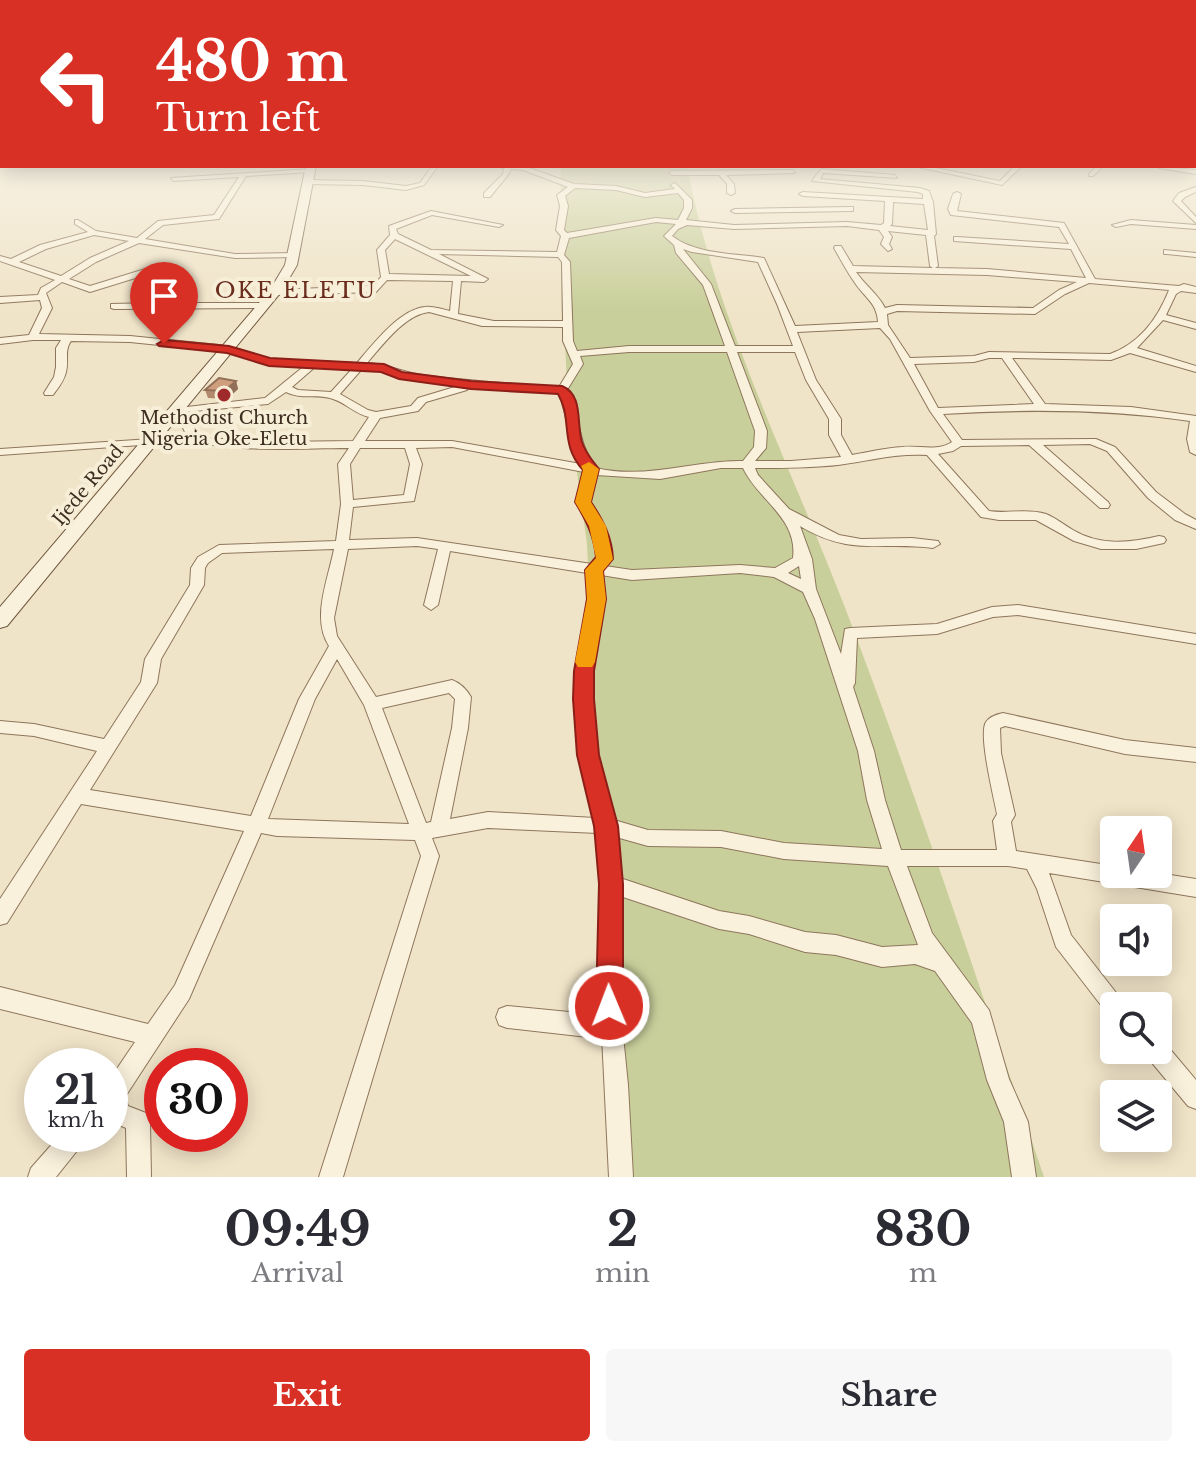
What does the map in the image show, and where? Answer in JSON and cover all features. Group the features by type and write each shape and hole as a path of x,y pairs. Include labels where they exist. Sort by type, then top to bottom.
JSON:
{"main road":[{"name":"Ijede Road","path":"0,621 8,601 151,442 275,292 294,255 305,199"}],"street":[{"path":"33,337 45,316 47,301 42,293 63,278 93,260 139,240 165,222 216,217 228,199"},
{"path":"562,199 560,230 565,236"},
{"path":"641,199 648,202 656,220"},
{"path":"648,202 656,199"},
{"path":"687,199 688,210 683,223 668,236 692,250 761,260 811,380 835,419 835,435 848,459"},
{"path":"731,199 742,226"},
{"path":"847,224 849,199"},
{"path":"868,199 929,202"},
{"path":"928,199 934,266"},
{"path":"955,199 954,213 1057,223 1068,233 1072,247 1091,279"},
{"path":"1179,199 1177,201 1194,219"},
{"path":"882,228 888,224 889,200"},
{"path":"735,211 850,209"},
{"path":"394,235 392,228 431,213 499,225"},
{"path":"1116,225 1194,219"},
{"path":"565,236 656,220 742,226 847,224 932,234"},
{"path":"78,222 94,233"},
{"path":"882,228 888,237 885,244 888,249"},
{"path":"14,261 43,247 94,233 235,256 294,255"},
{"path":"385,277 481,280 484,277 394,235"},
{"path":"275,292 367,292 376,289 385,277 381,250 394,235"},
{"path":"560,255 565,236"},
{"path":"957,239 1072,247"},
{"path":"678,244 679,251 707,284 761,431 760,448 747,463"},
{"path":"838,248 882,312 883,325 894,338 954,446 946,469"},
{"path":"431,251 502,256 560,255"},
{"path":"1167,252 1196,255"},
{"path":"560,255 566,262 568,341 578,364 562,390"},
{"path":"0,258 90,289 145,272 180,282 159,304"},
{"path":"851,269 987,272 1196,290"},
{"path":"882,312 897,308 1035,311 1062,292 1091,279"},
{"path":"454,314 457,280"},
{"path":"906,361 1005,356 1105,358 1129,349 1159,316 1171,299 1172,292 1196,283"},
{"path":"0,300 44,297"},
{"path":"114,306 264,306"},
{"path":"334,395 390,331 415,313 454,314 470,321 497,324 569,324"},
{"path":"1159,316 1196,326"},
{"path":"792,329 883,325"},
{"path":"0,341 33,337 130,339 229,349 269,362 384,368 399,375 471,385 562,390"},
{"path":"49,393 58,383 63,366 61,348 69,337"},
{"path":"573,354 629,349 799,349"},
{"path":"1129,349 1196,369"},
{"path":"1005,356 1043,409"},
{"path":"269,362 274,370 298,377"},
{"path":"175,414 262,402 314,363"},
{"path":"285,387 296,393 334,395 357,411 376,415 414,409 422,400 471,385"},
{"path":"562,390 571,403 572,433 580,464 583,502 598,526 605,559 594,570 596,599 584,671 584,699 588,755 606,826 611,884 608,986 621,1177"},
{"path":"935,411 1043,409 1145,412 1196,409"},
{"path":"1145,412 1196,419 1193,439 1196,452"},
{"path":"175,414 186,422 197,440 274,445 463,446 580,464 611,474 660,475 721,464 791,465 904,450 930,452 954,446 1092,441 1111,449 1152,495 1196,525"},
{"path":"331,1177 430,856 372,704 330,636 327,618 347,504 342,469 376,415"},
{"path":"0,452 151,442"},
{"path":"1032,442 1104,505"},
{"path":"347,504 410,498 416,464 409,444"},
{"path":"930,452 985,514 995,517 1022,513 1041,517 1090,545 1119,547 1159,540"},
{"path":"747,463 753,476 788,513 813,528 841,539 933,544"},
{"path":"788,513 801,551 809,589 866,751 876,800 920,947 939,962 981,1018 998,1080 1016,1122 1024,1177"},
{"path":"0,916 149,683 159,647 193,592 198,568 210,554 231,548 405,542 632,575 734,569 777,573 809,589"},
{"path":"431,605 445,546"},
{"path":"777,573 800,560 801,551"},
{"path":"822,619 850,633 937,629 992,612 1018,610 1196,639"},
{"path":"846,691 850,633"},
{"path":"128,1074 182,992 256,825 307,699 337,645"},
{"path":"372,704 452,686 463,697 460,728 439,828"},
{"path":"1008,858 1002,821 1006,815 993,753 992,725 1003,719 1125,747 1196,755"},
{"path":"0,727 34,730 106,746"},
{"path":"78,796 277,828 419,832 488,820 606,826 660,840 721,839 784,851 895,858 1008,858 1196,888"},
{"path":"1034,864 1046,887 1063,940 1103,992"},
{"path":"611,884 719,920 749,925 805,942 836,945 882,957 920,947"},
{"path":"0,998 153,1036"},
{"path":"507,1017 588,1026 611,1025"},
{"path":"1168,1064 1196,1098"},
{"path":"128,1117 138,1121 139,1177"},
{"path":"40,1177 61,1152"}],"green space":[{"path":"560,199 695,199 716,279 735,334 871,676 1044,1177 616,1177 587,544 568,408"}],"building":[{"path":"219,378 236,381 224,391 205,390"}],"slow traffic":[{"path":"585,662 596,599 594,570 605,559 598,526 583,502 591,469 589,466"}],"place":[{"name":"Methodist Church Nigeria Oke-Eletu","path":"224,395"}],"district":[{"name":"OKE ELETU","path":"296,290"}],"route":[{"path":"164,344 229,349 269,362 384,368 399,375 471,385 562,390 571,403 573,438 580,458 591,469 583,502 598,526 605,559 594,570 596,599 584,671 584,710 589,732 588,755 606,826 611,884 609,1006"}]}
